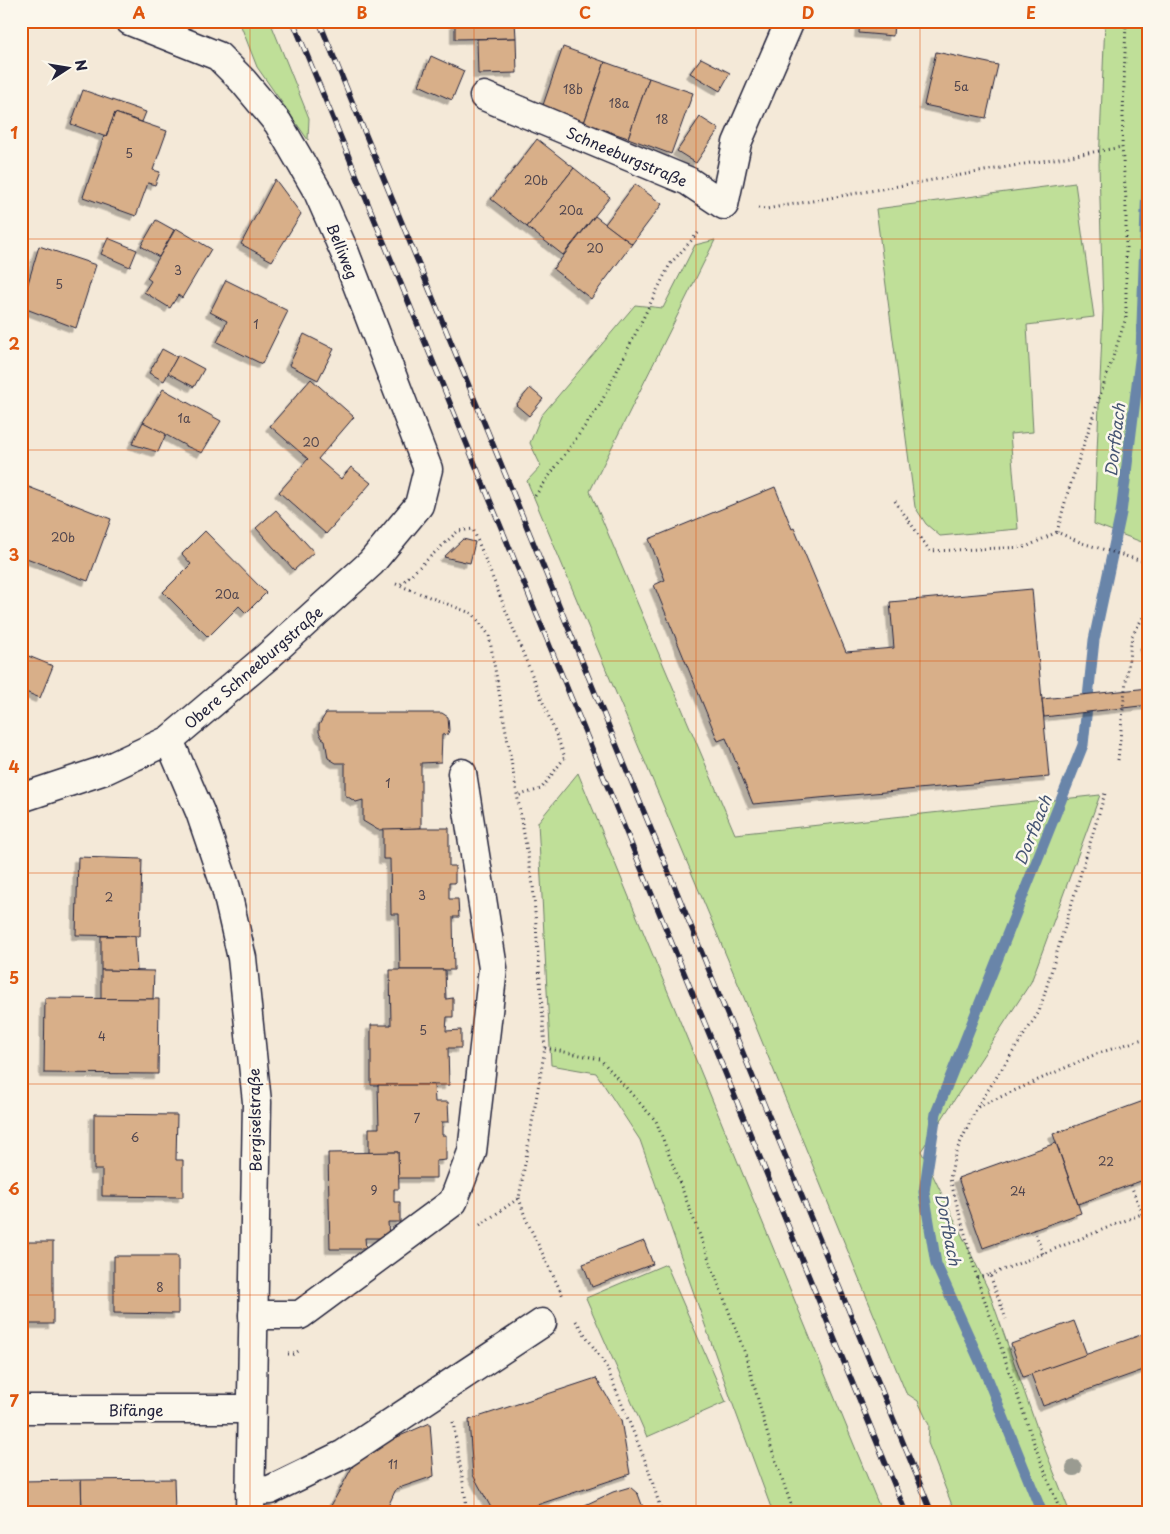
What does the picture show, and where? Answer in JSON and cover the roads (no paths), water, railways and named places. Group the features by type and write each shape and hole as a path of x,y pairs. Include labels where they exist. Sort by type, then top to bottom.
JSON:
{"street":[{"name":"Belliweg","path":"130,21 218,56 243,81 278,123 318,192 345,253 428,469"},
{"name":"Schneeburgstraße","path":"484,96 688,181 724,205 737,143 790,21"},
{"name":"Obere Schneeburgstraße","path":"21,798 106,770 169,740 267,657 371,563 419,505 428,469"},
{"name":"Bergiselstraße","path":"169,740 200,812 226,888 242,958 257,1102 250,1502"},
{"path":"253,1315 300,1315 453,1202 472,1152 493,968 462,772"},
{"path":"250,1502 270,1490 344,1454 542,1324"},
{"name":"Bifänge","path":"21,1409 251,1409"}],"waterway":[{"name":"Dorfbach","path":"1042,1513 987,1377 936,1264 924,1192 936,1113 1083,745 1094,640 1121,513 1141,352 1149,126"}],"railway":[{"path":"293,21 906,1513"},
{"path":"319,21 932,1513"}]}
